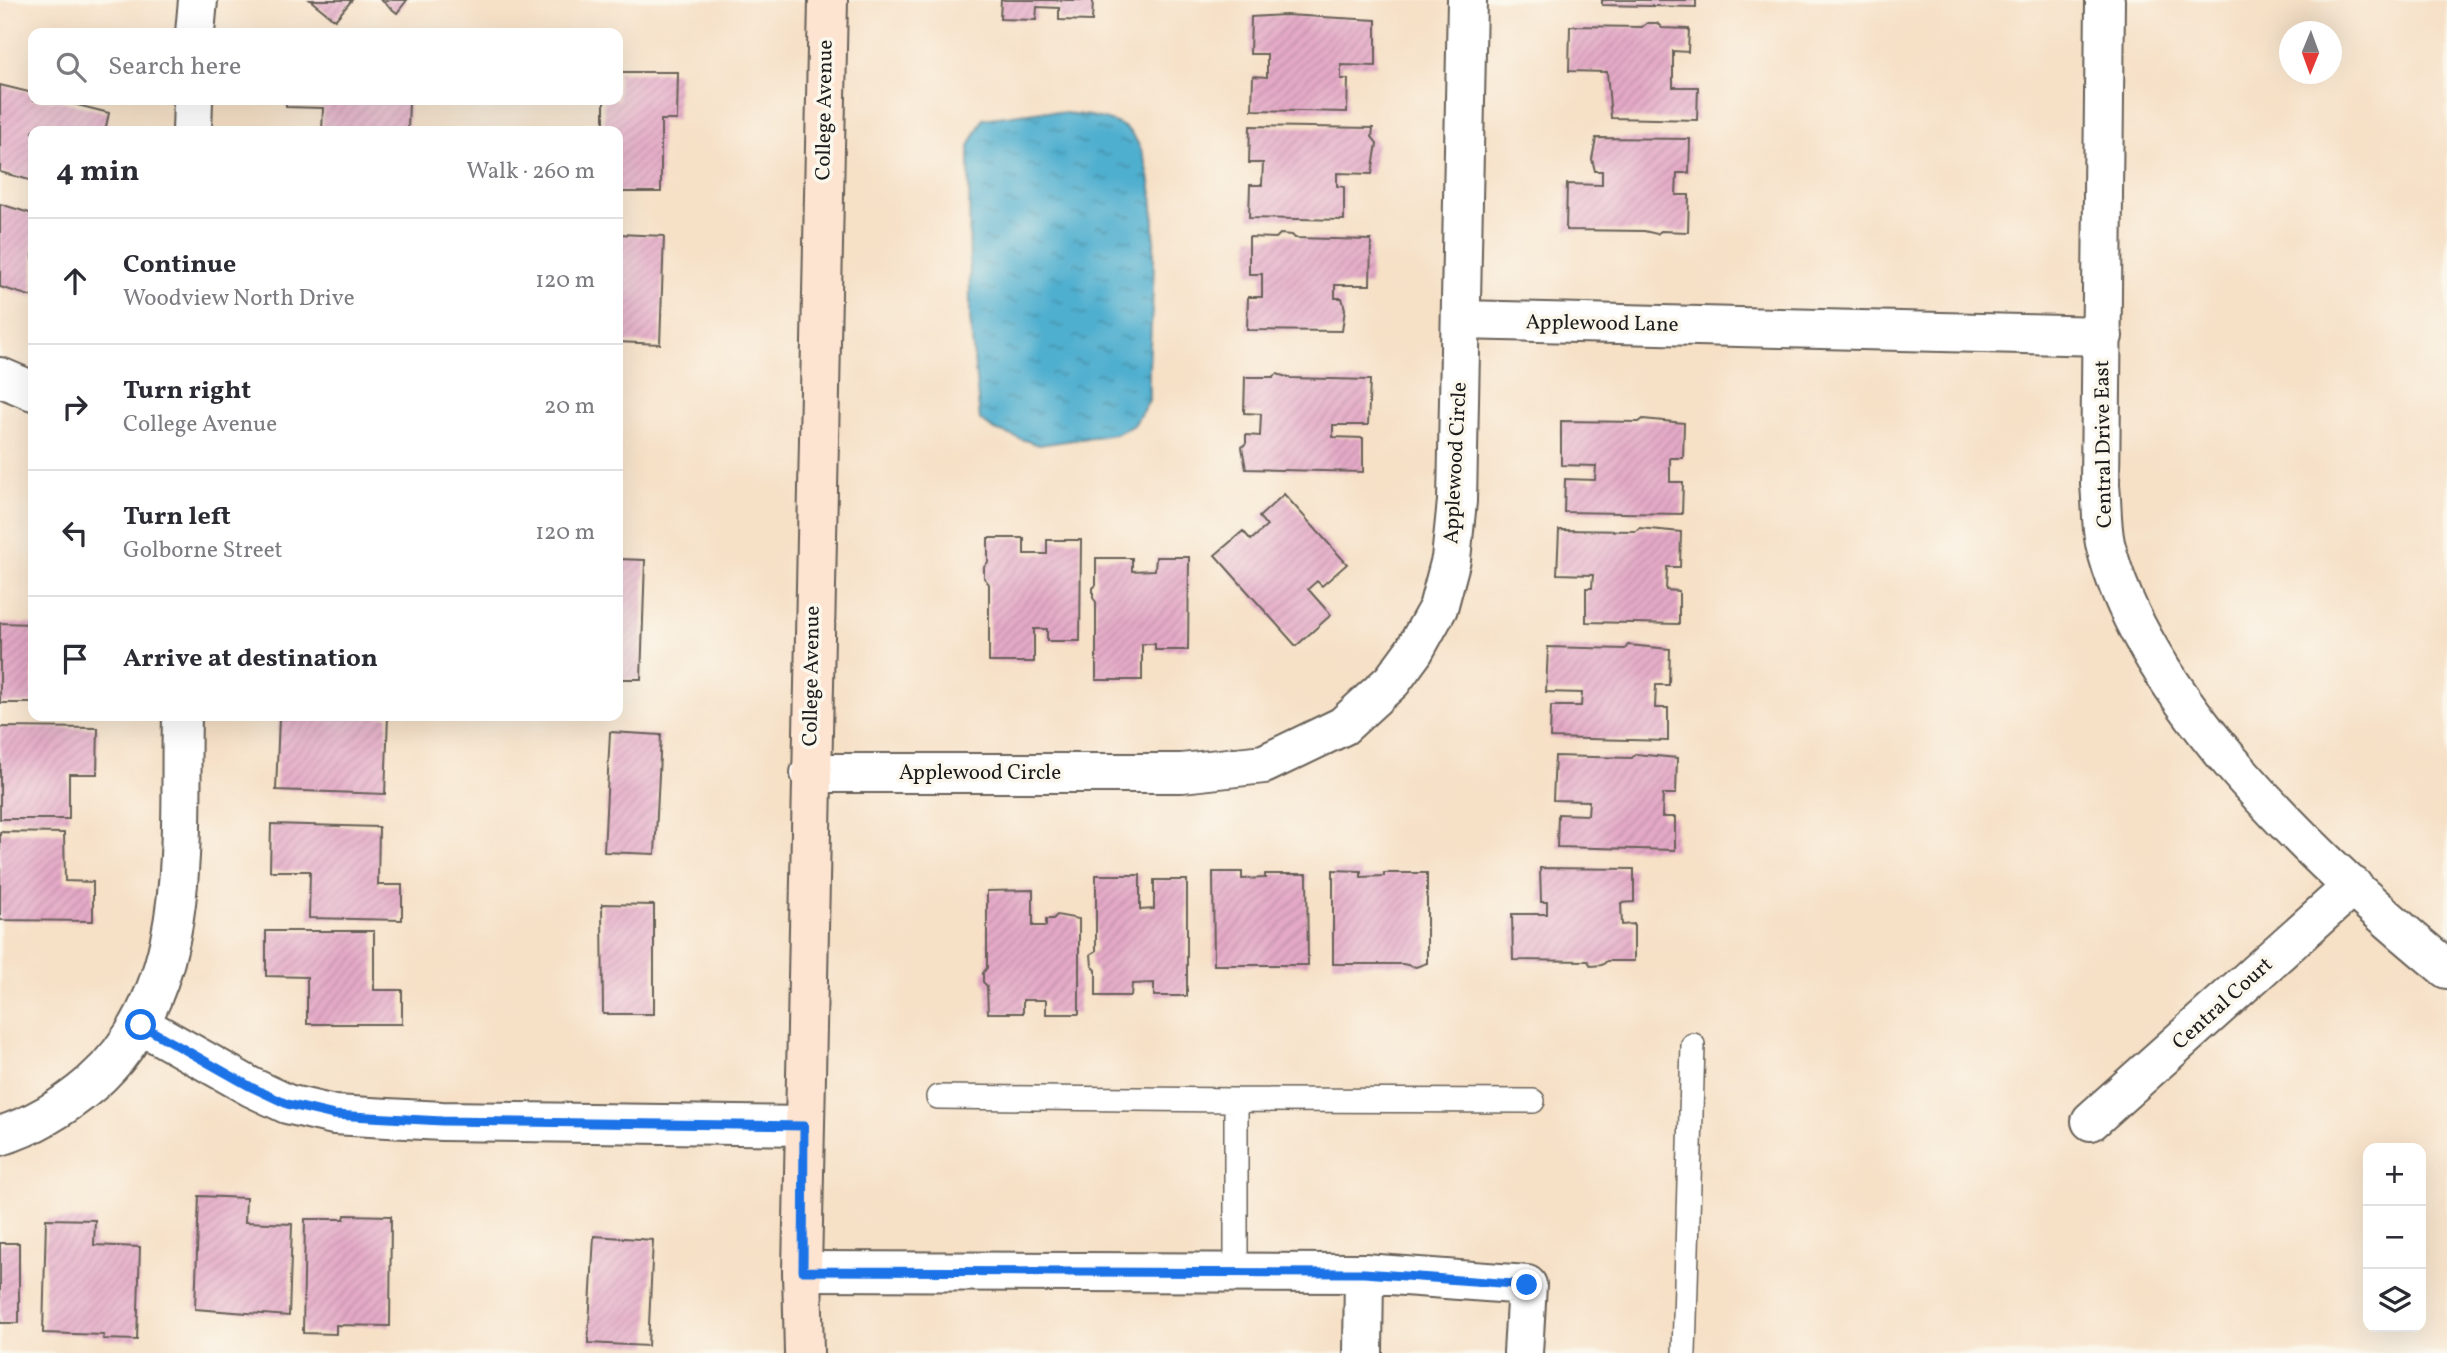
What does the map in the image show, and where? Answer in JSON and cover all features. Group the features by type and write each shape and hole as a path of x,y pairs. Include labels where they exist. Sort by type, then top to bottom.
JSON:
{"main road":[{"name":"College Avenue","path":"804,1353 804,1126 810,773 828,0"}],"street":[{"path":"195,28 198,0"},
{"name":"Applewood Circle","path":"810,773 1182,773 1264,764 1343,726 1392,681 1414,652 1438,608 1451,559 1457,501 1467,0"},
{"name":"Central Drive East","path":"2105,0 2100,485 2105,542 2125,602 2147,647 2188,708 2284,820 2353,886 2447,969"},
{"path":"192,126 193,105"},
{"name":"Applewood Lane","path":"1461,320 2103,335"},
{"path":"0,377 28,389"},
{"path":"0,1136 43,1119 69,1102 113,1064 141,1025 169,954 175,918 182,721"},
{"name":"Central Court","path":"2091,1121 2353,886"},
{"path":"141,1025 251,1087 287,1104 334,1115 442,1121 804,1126"},
{"path":"803,1271 1364,1273 1527,1285 1523,1353"},
{"path":"1363,1353 1364,1273"}],"lane":[{"path":"1684,1353 1693,1045"},
{"path":"938,1097 1533,1101"},
{"path":"1236,1100 1236,1274"}],"water":[{"path":"1043,111 1102,118 1123,126 1130,132 1143,154 1151,185 1154,259 1149,400 1134,425 1115,434 1039,445 995,430 980,420 970,318 969,146 983,119"}],"building":[{"path":"310,0 352,0 335,20"},
{"path":"381,0 407,0 397,13"},
{"path":"1001,0 1093,0 1092,21 1059,20 1059,8 1037,7 1036,20 1000,19"},
{"path":"1602,0 1696,0 1696,7 1602,5"},
{"path":"1286,15 1376,20 1376,66 1341,65 1341,79 1348,79 1347,112 1252,110 1253,76 1267,77 1267,54 1250,54 1251,17"},
{"path":"1647,23 1657,23 1662,28 1689,29 1688,52 1673,51 1673,87 1698,87 1697,120 1611,118 1607,72 1569,71 1570,26 1642,27"},
{"path":"623,72 678,72 677,120 661,120 661,192 623,192 623,126 604,126 604,105 623,105"},
{"path":"0,85 28,92 28,105 78,105 109,113 106,126 28,126 28,180 0,172"},
{"path":"409,105 408,126 322,126 323,108 286,107"},
{"path":"1250,126 1373,128 1372,137 1377,143 1372,174 1337,173 1337,186 1344,187 1344,220 1249,218 1250,185 1262,185 1263,163 1249,163"},
{"path":"1596,138 1690,139 1689,173 1677,173 1676,195 1689,195 1688,232 1661,231 1657,234 1644,231 1566,230 1567,184 1602,185 1602,171 1595,171 1592,159"},
{"path":"0,204 28,212 28,295 0,287"},
{"path":"623,234 664,236 660,344 623,342"},
{"path":"1280,234 1292,235 1295,238 1371,240 1370,285 1335,285 1335,298 1342,298 1345,309 1342,331 1247,330 1248,297 1262,297 1262,274 1249,274 1249,237 1276,238"},
{"path":"1277,374 1290,378 1370,380 1368,425 1333,425 1333,437 1363,438 1363,472 1246,469 1242,447 1246,443 1246,435 1260,436 1261,414 1244,413 1245,377 1273,377"},
{"path":"1643,419 1684,423 1683,458 1670,458 1670,482 1683,482 1682,514 1564,512 1565,479 1595,480 1596,466 1561,465 1561,421 1639,422"},
{"path":"1284,494 1347,564 1322,586 1317,581 1308,589 1331,615 1296,646 1215,555 1243,531 1251,540 1267,526 1259,517"},
{"path":"1639,528 1681,532 1680,567 1667,567 1666,590 1679,591 1679,624 1586,622 1586,588 1592,588 1593,575 1557,574 1559,530 1636,531"},
{"path":"988,538 1024,538 1024,554 1047,554 1047,540 1081,540 1080,641 1047,641 1047,629 1034,629 1034,662 989,662 989,584 984,578 984,567 988,562"},
{"path":"1156,557 1189,557 1188,650 1155,650 1155,644 1142,644 1142,680 1096,680 1096,602 1093,588 1096,585 1096,558 1132,558 1132,571 1155,570"},
{"path":"623,559 645,560 641,679 623,679"},
{"path":"0,623 28,624 28,703 0,703"},
{"path":"1628,645 1670,649 1669,685 1656,685 1655,708 1668,708 1668,741 1550,738 1551,706 1581,706 1582,693 1546,692 1548,647 1625,649"},
{"path":"279,721 388,721 385,794 276,790"},
{"path":"0,727 98,728 97,774 69,774 69,819 0,819"},
{"path":"610,732 661,735 655,854 604,852"},
{"path":"1635,754 1677,758 1676,794 1663,794 1662,817 1675,817 1675,850 1557,847 1558,814 1588,815 1589,801 1553,800 1555,756 1632,758"},
{"path":"271,824 379,827 378,885 402,885 402,920 309,918 310,871 270,871"},
{"path":"0,832 64,833 65,881 93,882 93,921 0,920"},
{"path":"1540,868 1634,869 1634,902 1621,903 1622,925 1634,924 1634,961 1607,961 1602,965 1591,966 1588,961 1513,960 1512,914 1547,914 1547,902 1541,902"},
{"path":"1333,870 1361,871 1361,877 1384,876 1384,873 1427,873 1427,963 1416,967 1403,964 1333,964"},
{"path":"1213,872 1242,872 1242,879 1265,878 1265,874 1307,874 1308,965 1214,965"},
{"path":"1096,875 1140,875 1140,910 1154,909 1154,880 1187,880 1187,996 1154,996 1154,983 1132,984 1131,996 1096,996 1096,970 1092,966 1091,954 1096,951"},
{"path":"1033,890 1033,926 1046,926 1046,919 1053,919 1057,915 1079,919 1079,1014 1046,1014 1046,1000 1023,1000 1023,1013 988,1013 987,986 983,982 983,973 987,968 987,891"},
{"path":"602,904 654,905 654,1014 603,1014"},
{"path":"266,931 374,931 374,990 402,990 402,1024 307,1024 307,977 266,976"},
{"path":"199,1196 246,1198 245,1222 292,1224 289,1316 195,1309"},
{"path":"345,1215 391,1216 390,1326 336,1325 336,1334 303,1333 305,1219 344,1219"},
{"path":"46,1219 95,1220 94,1245 140,1247 137,1340 103,1339 104,1335 43,1333"},
{"path":"594,1236 653,1240 648,1346 588,1343"},
{"path":"0,1243 19,1243 19,1323 0,1323"}],"route":[{"path":"141,1025 251,1087 287,1104 334,1115 395,1120 804,1126 803,1271 1364,1273 1527,1285"}]}
